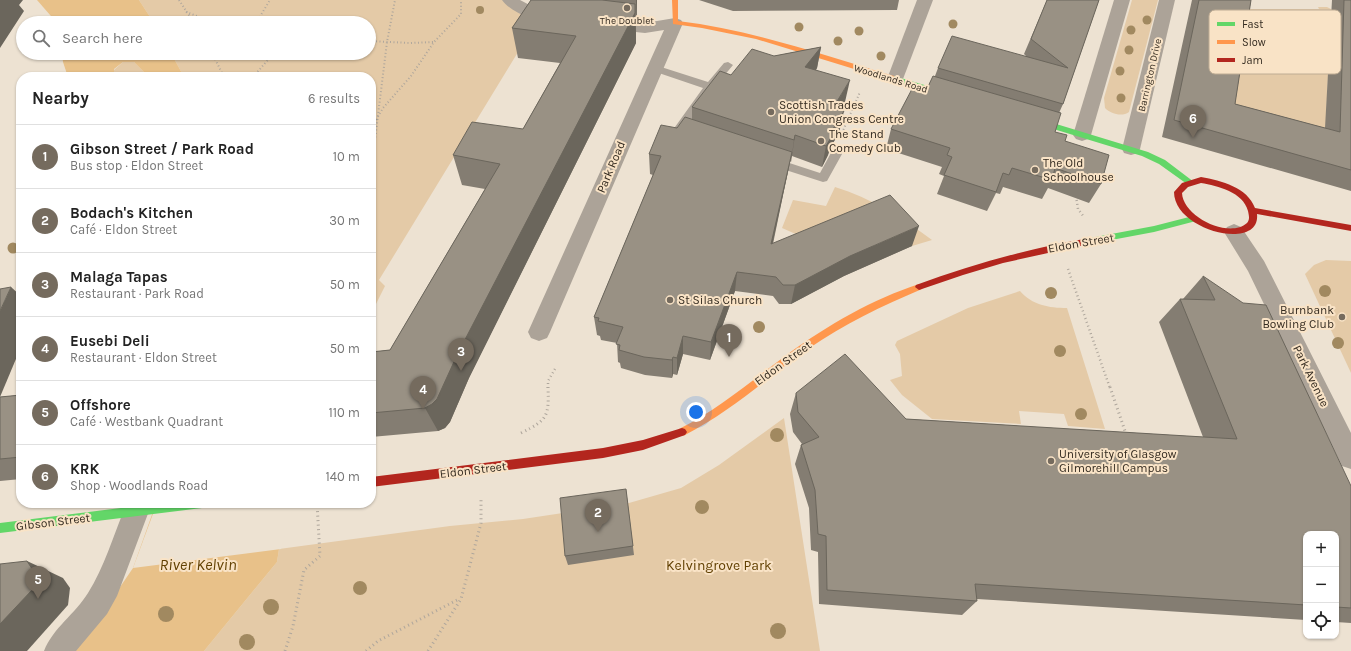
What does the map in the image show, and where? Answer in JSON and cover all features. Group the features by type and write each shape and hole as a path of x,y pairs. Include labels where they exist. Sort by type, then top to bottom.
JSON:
{"street":[{"path":"510,0 518,7 543,18 565,20"},
{"name":"Park Road","path":"540,332 654,68 675,23 675,0"},
{"path":"895,79 925,0"},
{"path":"1082,135 1122,0"},
{"name":"Barrington Drive","path":"1131,149 1167,0"},
{"path":"594,23 645,28 675,23"},
{"name":"Woodlands Road","path":"675,23 701,25 751,36 962,99"},
{"path":"1021,117 1131,149 1162,162 1190,182"},
{"path":"1207,181 1227,186 1239,193 1248,201 1254,211 1254,218 1251,225 1244,230 1234,232 1213,229 1193,219 1185,212 1180,205 1178,198 1179,191 1183,186 1190,182 1207,181"},
{"path":"1254,211 1351,228"},
{"name":"Eldon Street","path":"376,481 482,469 613,451 642,445 681,432 701,423 804,346 872,308 913,289 966,268 1030,252 1155,229 1193,219"},
{"name":"Park Avenue","path":"1234,232 1257,267 1351,458"},
{"path":"58,651 97,604 145,510 161,508"},
{"name":"Gibson Street","path":"0,528 145,510"}],"lane":[{"path":"695,135 680,130 710,86 728,65"},
{"path":"654,68 710,86"},
{"path":"762,158 823,178 836,154"}],"path":[{"path":"179,0 189,16"},
{"path":"260,16 270,0"},
{"path":"376,137 387,42 395,0"},
{"path":"376,121 383,108 410,76 434,42 461,14 461,0"},
{"path":"186,12 197,16"},
{"path":"376,41 410,43 434,42"},
{"path":"216,60 222,72"},
{"path":"257,72 268,60"},
{"path":"843,132 861,89"},
{"path":"1075,189 1078,209 1099,239"},
{"path":"1060,246 1126,435"},
{"path":"514,434 533,427 544,418 549,409 550,401 548,381 555,369"},
{"path":"428,651 461,599 481,523 482,469"},
{"path":"285,651 293,626 304,570 320,556 317,508"},
{"path":"366,651 378,641 461,599"}],"green space":[{"path":"139,0 505,0 534,26 379,280 385,286 376,304 376,72 181,72 175,60 376,60 376,16 149,16"},
{"path":"1132,0 1158,0 1129,112 1126,114 1117,114 1110,112 1105,108 1104,98"},
{"path":"1318,7 1327,7 1331,9 1240,10 1240,9 1319,9"},
{"path":"123,62 134,62 144,72 114,72 114,70"},
{"path":"1230,74 1328,74 1325,143 1222,121"},
{"path":"835,187 886,209 932,240 912,246 798,235 782,228 793,200 826,206"},
{"path":"1326,260 1351,261 1351,373 1305,274 1314,265"},
{"path":"1020,291 1035,303 1067,308 1105,429 1068,426 1064,414 1019,411 1021,424 932,419 902,395 890,380 902,376 900,354 895,345 897,341 968,308"},
{"name":"Kelvingrove Park","path":"784,418 820,651 204,651 277,562 279,549 450,526 523,519 629,503 681,488 719,465"}],"water":[{"path":"37,0 139,0 149,16 51,16"},
{"path":"63,60 175,60 181,72 144,72 134,62 123,62 114,69 114,72 66,72"},
{"name":"River Kelvin","path":"154,509 279,549 277,562 204,651 73,651 101,615 133,568"}],"pier":[{"path":"155,508 293,508 281,549 133,568"}],"building":[{"path":"531,0 602,0 635,4 635,13 458,353 437,399 425,408 376,413 376,351 390,350 500,164 453,155 472,122 523,129 576,36 512,28"},
{"path":"1047,0 1099,0 1063,104 938,68 952,36 1068,68 1031,39"},
{"path":"1199,0 1251,0 1249,10 1209,10 1209,74 1240,74 1235,104 1340,132 1344,0 1351,0 1351,170 1174,120"},
{"name":"Scottish Trades Union Congress Centre","path":"821,47 805,67 850,80 833,108 844,111 831,132 833,134 826,146 795,135 794,140 692,107 720,71 731,75 752,49 774,56"},
{"path":"933,76 1061,113 1055,132 1067,135 1065,141 1109,155 1101,184 1055,168 1052,180 1012,168 1009,175 1003,173 996,192 944,175 952,157 947,155 950,148 891,129 912,89 925,93"},
{"path":"685,117 792,152 771,244 890,195 919,226 850,256 795,285 783,285 776,277 737,272 711,342 683,336 677,358 673,357 672,360 644,357 619,350 620,345 616,344 623,327 598,321 599,318 594,317 661,156 649,154 661,125 677,128"},
{"name":"University of Glasgow Gilmorehill Campus","path":"1203,276 1243,303 1266,305 1351,486 1351,608 1339,607 1339,531 1303,531 1303,605 975,584 977,601 827,590 826,536 818,534 815,490 801,445 819,437 798,412 796,393 845,354 906,419 1237,439 1180,299 1215,300"},
{"path":"11,287 0,311 0,289"},
{"path":"16,395 16,457 0,459 0,397"},
{"path":"626,489 633,546 565,556 560,498"},
{"path":"27,561 34,572 32,590 0,624 0,564"}],"traffic: fast":[{"path":"892,78 955,97"},
{"path":"1027,118 1145,154 1162,162 1190,182"},
{"path":"1090,241 1154,229 1193,219"},
{"path":"0,528 162,508"}],"traffic: slow":[{"path":"675,0 675,23 702,26 757,38 812,53 892,78"},
{"path":"682,432 711,416 739,397 807,345 837,326 869,309 919,287"}],"traffic: jam":[{"path":"1201,180 1217,183 1241,194 1251,207 1253,219 1250,225 1239,231 1230,232 1209,226 1190,215 1179,201 1178,192 1185,185 1201,180"},
{"path":"1254,211 1351,228"},
{"path":"919,287 961,272 1003,260 1046,249 1090,241"},
{"path":"376,481 603,453 643,445 682,432"}],"place":[{"name":"The Doublet","path":"627,8"},
{"name":"Scottish Trades Union Congress Centre","path":"771,112"},
{"name":"KRK","path":"1193,138"},
{"name":"The Stand Comedy Club","path":"821,141"},
{"name":"The Old Schoolhouse","path":"1035,170"},
{"name":"St Silas Church","path":"670,300"},
{"name":"Burnbank Bowling Club","path":"1342,317"},
{"name":"Gibson Street / Park Road","path":"729,357"},
{"name":"Malaga Tapas","path":"461,371"},
{"name":"Eusebi Deli","path":"423,409"},
{"name":"University of Glasgow Gilmorehill Campus","path":"1051,461"},
{"name":"Bodach's Kitchen","path":"598,532"},
{"name":"Offshore","path":"38,599"}]}
